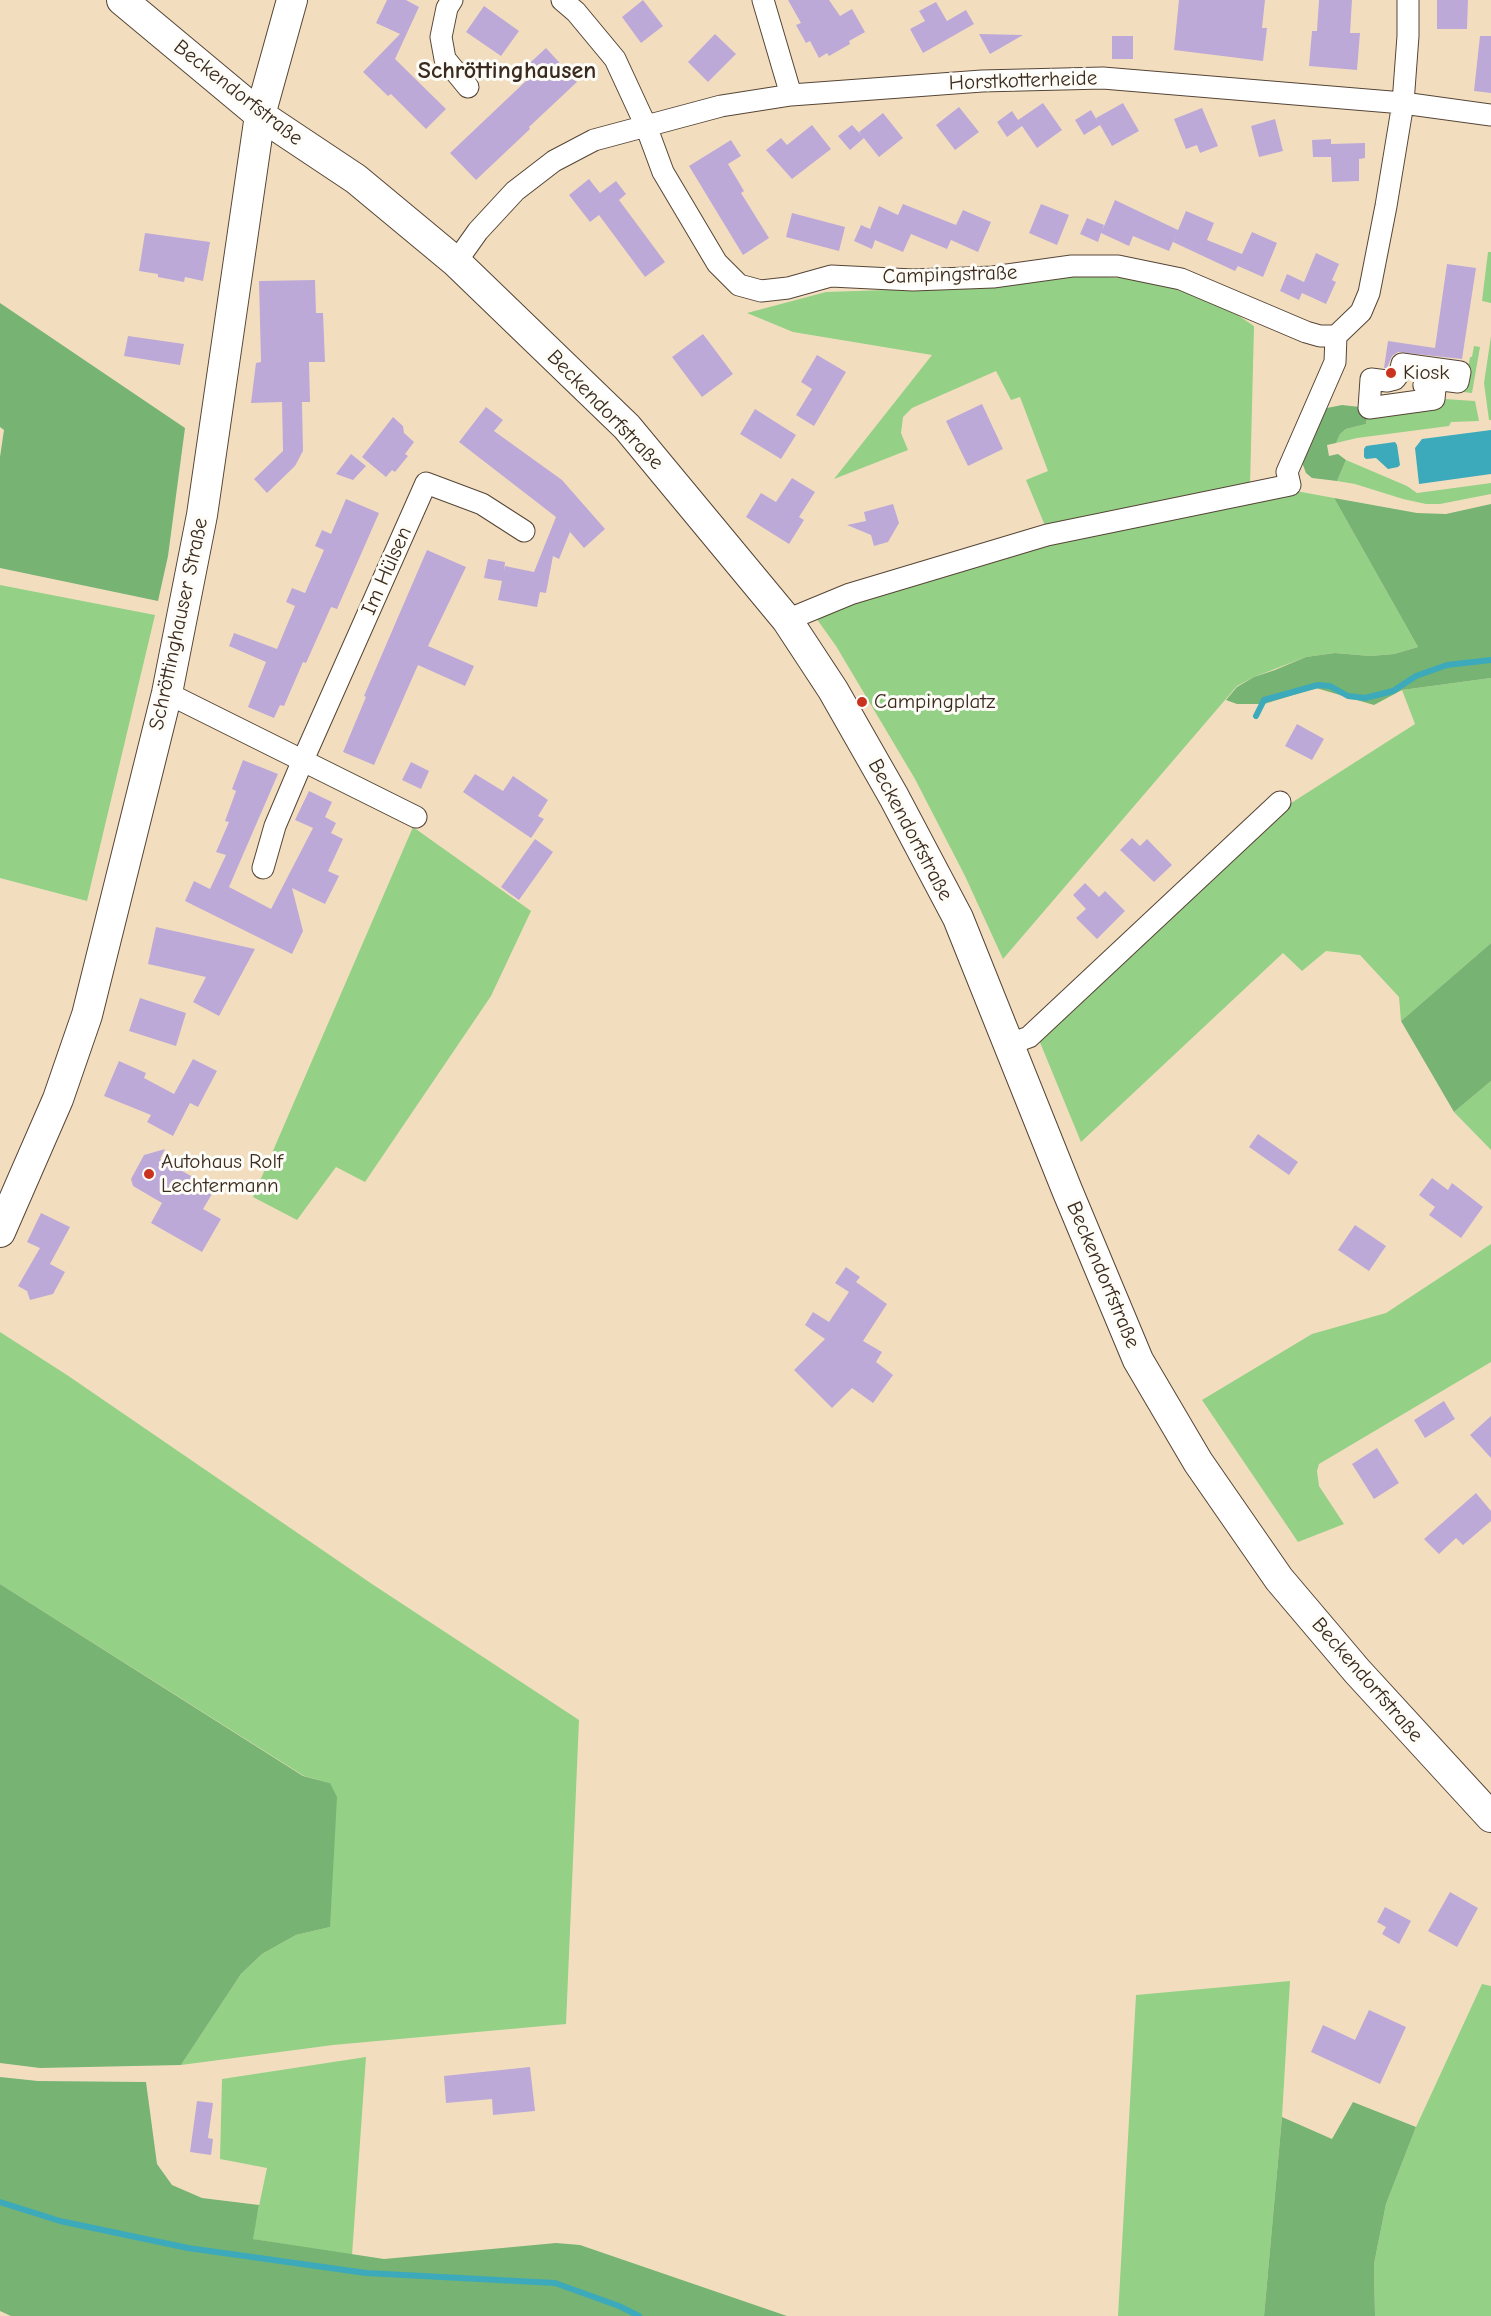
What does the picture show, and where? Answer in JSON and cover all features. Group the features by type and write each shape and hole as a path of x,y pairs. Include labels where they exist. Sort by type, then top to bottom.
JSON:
{"street":[{"name":"Beckendorfstraße","path":"122,0 260,115 356,179 456,262 627,427 787,620 833,690 905,817 957,918 1138,1359 1198,1462 1280,1579 1357,1671 1491,1817"},
{"name":"Schröttinghauser Straße","path":"0,1232 58,1099 87,1015 166,693 202,515 260,115 292,0"},
{"path":"452,0 447,8 441,37 445,58 468,87"},
{"path":"562,0 576,12 615,59 646,126"},
{"path":"763,0 791,95"},
{"path":"787,620 850,594 1047,535 1290,485 1287,472 1335,362 1336,336 1361,312 1368,293 1386,206 1402,103 1408,36 1408,0"},
{"name":"Horstkotterheide","path":"456,262 478,231 515,191 554,160 594,140 721,106 791,95 982,81 1103,78 1402,103 1491,115"},
{"name":"Campingstraße","path":"646,126 663,172 717,263 739,285 761,291 788,288 831,276 913,280 993,276 1072,266 1118,266 1182,279 1306,332 1320,336 1336,336"},
{"path":"1402,364 1460,372 1458,382 1427,378 1425,380 1426,387 1435,389 1434,399 1369,408 1371,378 1387,381 1395,379 1402,364"},
{"name":"Im Hülsen","path":"263,868 275,826 426,483 482,504 524,531"},
{"path":"166,693 416,817"},
{"path":"1010,1044 1029,1037 1280,802"}],"green space":[{"path":"1488,252 1491,252 1491,303 1482,301"},
{"path":"1071,275 1141,279 1187,291 1227,308 1254,326 1250,487 1046,528 1026,480 1048,471 1020,397 1011,400 996,371 912,408 903,417 901,433 908,450 834,479 932,355 793,332 747,313 826,292 915,289"},
{"path":"0,303 185,428 168,556 158,601 0,568 0,457 4,430 0,427"},
{"path":"1491,336 1491,420 1489,420 1484,383"},
{"path":"1474,346 1480,347 1472,393 1435,389 1466,381"},
{"path":"1444,399 1475,401 1479,421 1451,422 1449,426 1357,438 1336,443 1340,434 1346,429 1366,424 1369,410"},
{"path":"1342,405 1369,408 1366,424 1346,429 1340,434 1336,443 1327,445 1329,456 1338,454 1346,460 1337,481 1312,478 1306,473 1303,465 1304,455 1327,408"},
{"path":"1346,460 1407,486 1417,493 1491,483 1491,494 1440,504 1426,504 1403,499 1355,484 1337,481"},
{"path":"1296,491 1334,498 1418,647 1394,654 1370,656 1335,653 1306,657 1237,686 1003,959 965,876 915,779 836,646 816,618 843,602 1048,538"},
{"path":"1334,498 1417,513 1446,514 1491,504 1491,678 1402,690 1374,705 1316,688 1264,704 1237,704 1226,700 1237,687 1254,677 1306,657 1335,653 1370,656 1394,654 1418,647"},
{"path":"0,585 155,615 87,901 0,878"},
{"path":"1491,678 1491,943 1401,1021 1399,997 1360,955 1326,951 1302,971 1283,953 1081,1142 1039,1040 1288,805 1415,724 1402,690"},
{"path":"413,827 531,911 491,996 365,1182 336,1167 297,1220 253,1197"},
{"path":"1491,943 1491,1081 1454,1112 1401,1021"},
{"path":"1491,1081 1491,1150 1454,1112"},
{"path":"1491,1244 1491,1362 1319,1464 1317,1471 1319,1486 1344,1524 1298,1542 1202,1400 1312,1334 1386,1313"},
{"path":"0,1332 67,1375 372,1584 579,1720 566,2024 333,2045 181,2065 241,1974 262,1954 296,1935 330,1927 330,1783 304,1776 0,1584"},
{"path":"0,1584 303,1776 330,1783 337,1797 330,1927 296,1935 262,1954 241,1974 181,2065 40,2068 0,2063"},
{"path":"1290,1981 1282,2117 1264,2316 1118,2316 1136,1995"},
{"path":"1482,1984 1491,1986 1491,2316 1375,2316 1374,2264 1386,2204 1416,2127"},
{"path":"366,2057 352,2255 252,2239 267,2168 220,2159 222,2079"},
{"path":"0,2077 38,2081 146,2082 157,2164 172,2185 202,2198 259,2205 253,2239 384,2259 556,2243 580,2245 787,2316 11,2316 0,2311"},
{"path":"1353,2102 1416,2127 1386,2204 1374,2264 1375,2316 1264,2316 1282,2117 1332,2139"}],"water":[{"path":"1491,430 1491,474 1419,484 1415,448 1422,439"},
{"path":"1395,442 1400,465 1398,467 1388,469 1376,458 1366,459 1364,457 1366,446"}],"building":[{"path":"387,0 406,0 419,7 395,59 446,109 426,129 391,94 388,96 363,72 400,34 376,23"},
{"path":"643,0 663,26 641,43 622,17"},
{"path":"788,0 829,0 840,16 852,9 865,32 829,56 827,53 819,58 810,41 806,43 796,25 801,23"},
{"path":"1179,0 1265,0 1262,28 1267,28 1263,61 1174,50"},
{"path":"1319,0 1352,0 1350,33 1360,33 1357,70 1309,66 1312,31 1317,31"},
{"path":"1437,0 1468,0 1467,29 1437,29"},
{"path":"936,2 947,21 966,10 974,24 923,53 910,29 925,21 919,11"},
{"path":"484,6 519,31 501,56 466,32"},
{"path":"715,34 736,54 708,82 688,62"},
{"path":"979,34 1023,35 990,54"},
{"path":"1112,36 1133,36 1133,59 1112,59"},
{"path":"1480,36 1491,36 1491,93 1474,91"},
{"path":"546,48 577,82 476,180 450,153 526,81 519,73"},
{"path":"1043,103 1062,130 1037,148 1022,126 1007,137 997,122 1012,111 1018,120"},
{"path":"1123,103 1139,131 1112,146 1100,125 1084,135 1075,120 1091,110 1098,122 1096,118"},
{"path":"959,107 979,132 955,150 936,125"},
{"path":"1202,108 1218,146 1200,153 1197,145 1186,149 1174,119"},
{"path":"883,113 903,138 879,157 859,132"},
{"path":"1275,119 1283,151 1259,157 1251,126"},
{"path":"812,125 831,149 792,179 766,150 781,138 787,145"},
{"path":"852,125 864,138 850,150 838,136"},
{"path":"1331,139 1331,144 1365,143 1365,158 1359,159 1359,181 1332,182 1331,157 1313,157 1312,140"},
{"path":"731,140 741,156 728,164 744,191 741,193 769,238 743,255 689,166"},
{"path":"589,179 600,193 616,181 626,194 619,200 665,262 645,277 599,215 590,222 569,195"},
{"path":"1115,200 1178,230 1169,251 1133,236 1129,246 1101,233 1098,242 1080,234 1087,218 1104,225 1102,231"},
{"path":"903,204 956,225 963,210 991,222 978,252 951,240 947,249 911,234 903,252 875,240 872,249 854,241 861,225 870,229 879,206 898,215"},
{"path":"1041,204 1069,215 1057,245 1029,233"},
{"path":"1186,211 1214,223 1207,240 1242,254 1252,232 1277,243 1263,277 1238,266 1235,271 1173,242"},
{"path":"792,213 845,227 839,251 786,237"},
{"path":"145,233 210,242 203,281 185,277 184,282 139,271"},
{"path":"1316,253 1339,264 1332,280 1336,282 1326,304 1302,293 1299,300 1280,291 1287,274 1304,282"},
{"path":"1447,264 1476,268 1462,359 1398,352 1392,356 1387,368 1384,368 1388,341 1435,348"},
{"path":"315,280 316,313 323,313 325,362 309,362 310,402 302,402 303,451 295,466 267,493 254,479 283,451 282,402 251,403 256,363 261,362 259,281"},
{"path":"703,334 733,374 702,397 672,357"},
{"path":"128,336 184,344 180,365 124,356"},
{"path":"817,355 846,372 814,426 796,415 812,389 801,382"},
{"path":"982,404 1003,449 968,466 946,421"},
{"path":"486,407 503,420 494,431 562,480 605,529 584,548 570,532 559,559 553,556 546,593 540,592 537,607 498,600 502,581 484,578 488,559 505,562 504,571 505,566 534,572 556,517 459,442"},
{"path":"755,409 796,435 781,459 740,434"},
{"path":"393,417 403,426 404,433 414,442 405,454 408,456 395,472 392,470 386,477 362,457"},
{"path":"351,454 366,466 353,480 336,474"},
{"path":"792,478 815,492 799,517 804,520 789,544 746,517 761,493 776,502"},
{"path":"346,499 379,513 337,609 331,607 284,706 280,705 274,718 248,707 266,662 229,646 234,633 277,649 295,606 286,602 292,588 305,593 324,550 315,546 322,530 331,534"},
{"path":"893,504 899,523 888,542 874,546 871,535 847,525 866,521 864,512"},
{"path":"427,550 466,567 428,646 474,666 465,686 418,665 374,765 343,752 366,697 364,696"},
{"path":"1297,724 1324,739 1312,760 1285,746"},
{"path":"243,760 278,774 229,887 271,909 313,828 295,820 309,791 332,802 325,817 336,823 331,833 343,839 328,871 339,876 325,904 292,888 303,931 292,954 185,901 194,881 210,889 226,855 216,852 229,822 225,821 236,791 232,789"},
{"path":"411,762 429,771 421,789 402,780"},
{"path":"475,774 503,791 513,776 548,800 538,816 544,819 531,838 463,792"},
{"path":"1132,838 1140,846 1147,839 1172,865 1154,882 1120,850"},
{"path":"535,839 553,852 519,900 501,887"},
{"path":"1085,883 1099,897 1105,891 1125,911 1097,939 1076,918 1086,909 1073,895"},
{"path":"156,927 255,949 219,1016 193,1002 206,977 148,964"},
{"path":"140,998 186,1013 176,1046 129,1031"},
{"path":"193,1059 217,1071 198,1107 190,1103 173,1136 147,1122 151,1115 104,1096 119,1061 146,1073 144,1078 174,1094"},
{"path":"1258,1134 1298,1162 1289,1175 1249,1147"},
{"path":"165,1149 160,1159 215,1189 203,1209 221,1219 202,1252 151,1223 162,1203 133,1186 131,1179 144,1155"},
{"path":"1432,1178 1448,1190 1452,1183 1483,1207 1461,1238 1429,1215 1435,1207 1419,1195"},
{"path":"41,1213 70,1227 50,1264 65,1272 53,1294 30,1300 27,1291 18,1286 40,1248 27,1242"},
{"path":"1355,1225 1386,1246 1369,1271 1338,1250"},
{"path":"846,1267 860,1277 856,1282 887,1304 863,1341 882,1352 876,1362 893,1375 873,1403 852,1388 832,1408 794,1370 825,1339 805,1325 813,1312 829,1322 849,1292 835,1283"},
{"path":"1444,1401 1455,1419 1425,1438 1414,1420"},
{"path":"1491,1416 1491,1458 1470,1435"},
{"path":"1377,1448 1399,1483 1374,1499 1352,1464"},
{"path":"1476,1493 1491,1511 1491,1521 1463,1545 1456,1538 1439,1554 1424,1539"},
{"path":"1450,1892 1478,1908 1457,1947 1428,1931"},
{"path":"1385,1907 1411,1921 1399,1944 1382,1934 1386,1927 1377,1922"},
{"path":"1369,2010 1406,2027 1380,2084 1311,2052 1323,2025 1355,2040"},
{"path":"530,2067 535,2111 493,2115 492,2099 446,2103 444,2076"},
{"path":"197,2101 213,2103 208,2138 213,2139 211,2155 190,2152"}],"waterway":[{"path":"1256,716 1264,700 1318,685 1330,686 1348,696 1365,698 1393,691 1416,676 1447,665 1491,660"},
{"path":"0,2202 60,2221 188,2248 366,2273 555,2283 619,2306 639,2316"}],"place":[{"name":"Kiosk","path":"1391,373"},
{"name":"Campingplatz","path":"862,702"},
{"name":"Autohaus Rolf Lechtermann","path":"149,1174"}],"district":[{"name":"Schröttinghausen","path":"507,71"}]}
